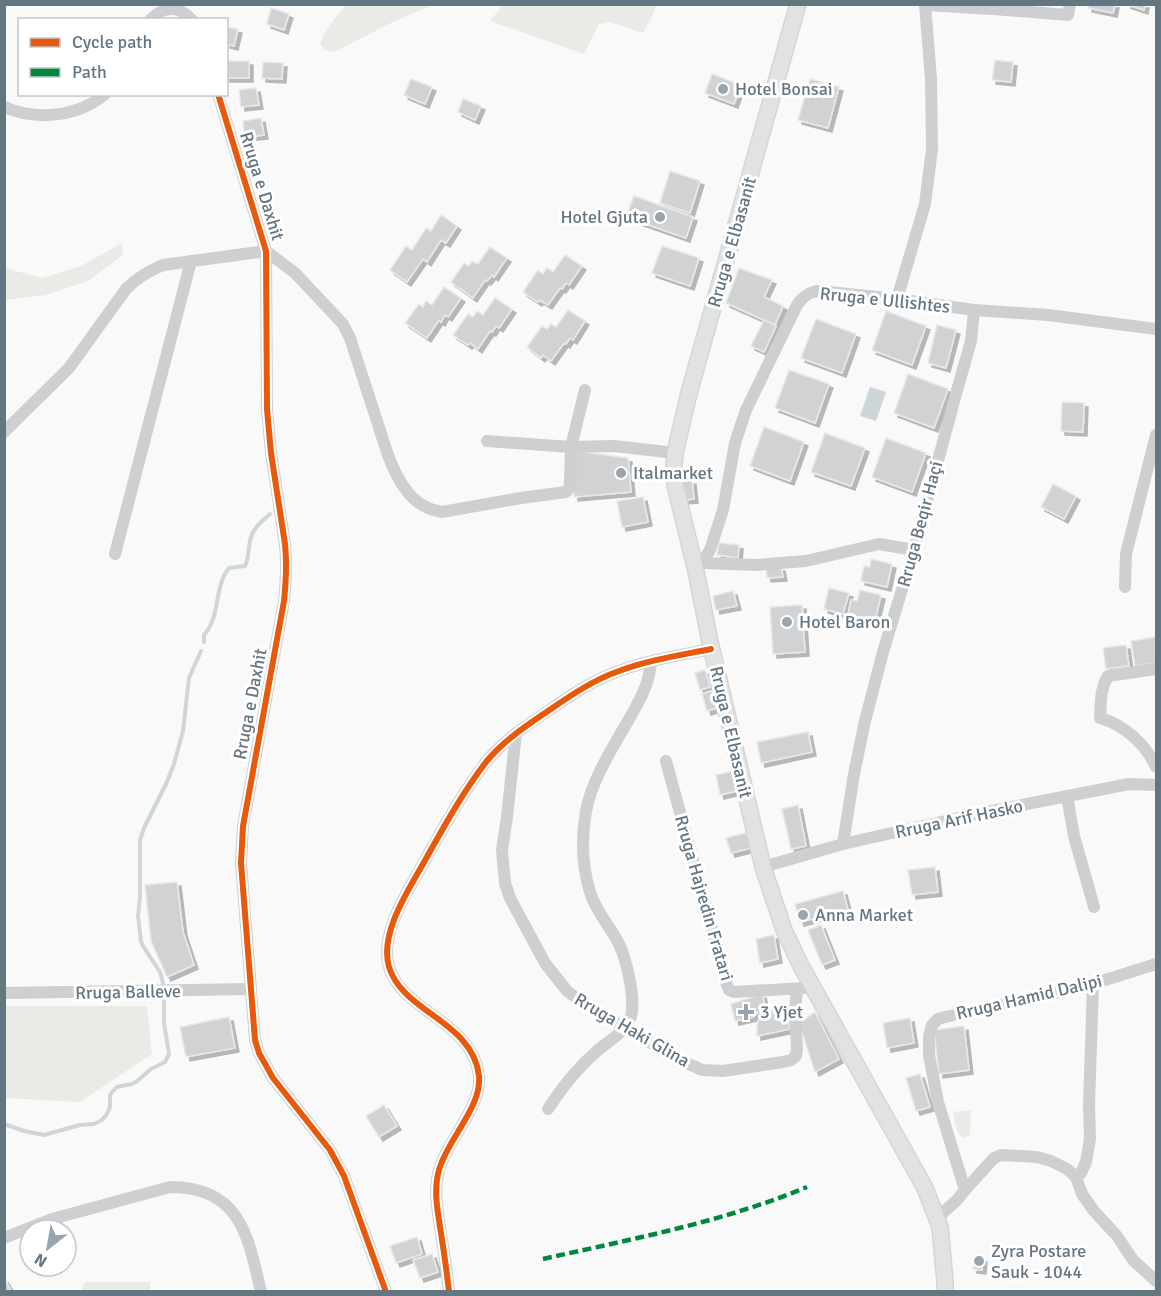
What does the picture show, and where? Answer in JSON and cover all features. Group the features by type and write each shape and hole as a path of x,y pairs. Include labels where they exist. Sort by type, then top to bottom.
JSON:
{"main road":[{"name":"Rruga e Elbasanit","path":"798,4 689,393 675,453 675,485 699,567 711,649 763,867 784,930 804,988 925,1188 937,1218 941,1236 945,1292"}],"street":[{"path":"897,299 926,204 932,149 931,79 925,5 1068,15 1070,4"},
{"path":"152,18 158,12 166,9 187,12"},
{"path":"4,106 22,113 53,114 83,108 103,96"},
{"name":"Rruga e Daxhit","path":"219,96 266,251 268,430 285,544 287,580 241,844 255,1040 259,1053 273,1078 337,1162 386,1292"},
{"path":"4,432 69,368 136,279 163,265 266,251 295,273 344,324 390,459 405,489 421,505 430,510 442,512 566,492 570,481 571,447 585,390"},
{"path":"116,554 191,261"},
{"name":"Rruga e Ullishtes","path":"699,567 710,550 723,510 735,443 746,411 801,299 812,292 897,299 974,310 1048,315 1156,329"},
{"name":"Rruga Beqir Haçi","path":"843,844 865,721 970,341 974,310"},
{"path":"1125,587 1126,554 1156,435"},
{"path":"487,441 571,447 614,446 675,453"},
{"path":"699,567 806,561 879,544 914,550"},
{"path":"449,1292 436,1203 436,1187 444,1156 479,1090 476,1061 468,1046 456,1033 409,995 392,975 387,956 391,928 404,897 464,794 486,762 502,744 573,694 600,678 619,670 711,649"},
{"path":"548,1109 575,1073 625,1028 631,1017 632,995 628,966 618,942 590,894 582,844 586,810 593,789 638,704 646,686 651,662"},
{"path":"1156,669 1108,676 1101,692 1101,718 1133,736 1151,756 1156,767"},
{"name":"Rruga Haki Glina","path":"516,733 502,850 505,883 545,963 567,991 680,1060 702,1070 723,1071 783,1062 796,1056 795,1004 804,988"},
{"name":"Rruga Hajredin Fratari","path":"666,761 729,990 734,992 804,988"},
{"name":"Rruga Arif Hasko","path":"763,867 843,844 1067,796 1129,784 1156,785"},
{"path":"1067,796 1074,836 1094,907"},
{"name":"Rruga Hamid Dalipi","path":"965,1190 938,1102 929,1055 932,1025 938,1019 945,1017 1093,984 1156,964"},
{"path":"1076,1178 1086,1162 1090,1139 1093,984"},
{"name":"Rruga Balleve","path":"4,993 251,989"},
{"path":"937,1218 957,1200 994,1158 1001,1155 1036,1157 1051,1161 1067,1169 1076,1178 1082,1194 1094,1211 1117,1236 1134,1260 1156,1281"},
{"path":"4,1238 52,1219 170,1187 184,1187 210,1195 234,1213 249,1245 261,1292"}],"shaded area":[{"path":"348,4 432,5 334,52 325,50 320,44 322,38 335,18"},
{"path":"503,5 656,5 643,33 610,22 599,24 584,54 490,21"},
{"path":"122,243 123,255 88,281 46,295 5,300 5,268 42,278 81,266"},
{"path":"870,387 886,392 876,421 860,416"},
{"path":"5,1006 147,1006 152,1054 80,1102 5,1098"},
{"path":"971,1110 970,1135 963,1138 957,1130 953,1112"},
{"path":"85,1282 150,1282 150,1291 81,1291"}],"building":[{"path":"1088,4 1115,4 1113,13 1088,8"},
{"path":"1126,4 1145,4 1144,10"},
{"path":"271,8 289,14 284,30 267,24"},
{"path":"228,27 238,29 234,46 228,44"},
{"path":"995,60 1013,62 1011,82 992,80"},
{"path":"228,61 249,61 249,78 228,78"},
{"path":"263,62 283,63 282,79 262,78"},
{"name":"Hotel Bonsai","path":"712,74 741,85 734,104 705,93"},
{"path":"411,79 432,87 425,104 404,95"},
{"path":"810,79 839,87 828,128 798,120"},
{"path":"256,88 259,105 241,107 239,90"},
{"path":"463,99 481,106 475,120 458,112"},
{"path":"261,118 264,135 245,137 243,121"},
{"path":"670,171 700,181 690,213 660,203"},
{"name":"Hotel Gjuta","path":"634,196 693,217 686,238 626,217"},
{"path":"441,215 457,226 446,243 441,240 427,262 423,259 407,282 390,270 406,246 412,250 426,228 431,231"},
{"path":"662,246 699,258 690,286 652,273"},
{"path":"490,247 507,258 494,277 492,275 487,281 485,280 473,298 451,282 464,263 469,266 472,261 478,264"},
{"path":"565,255 582,266 569,285 566,283 562,289 560,288 548,305 540,300 538,302 523,292 538,270 543,274 547,268 553,272"},
{"path":"739,268 772,280 764,297 783,306 775,325 726,303"},
{"path":"444,287 461,298 448,317 445,315 441,322 439,320 427,338 405,323 419,304 423,307 426,301 432,305"},
{"path":"495,298 512,309 499,328 496,326 492,332 490,331 478,349 453,335 468,314 473,317 477,311 483,315"},
{"path":"568,310 585,321 573,340 570,338 566,344 564,343 551,361 543,355 541,358 527,347 542,326 547,329 551,324 556,327"},
{"path":"886,311 926,326 912,365 872,350"},
{"path":"816,319 856,334 842,373 801,358"},
{"path":"764,320 776,326 764,352 751,346"},
{"path":"937,325 956,330 946,368 928,363"},
{"path":"789,370 829,384 815,423 775,408"},
{"path":"908,374 948,389 934,428 894,413"},
{"path":"1062,402 1084,403 1083,432 1061,431"},
{"path":"764,427 804,442 790,481 750,466"},
{"path":"825,433 865,448 851,486 811,472"},
{"path":"886,438 926,453 912,492 872,477"},
{"path":"575,451 628,458 631,492 574,497"},
{"path":"692,480 694,499 684,500 682,481"},
{"path":"1053,484 1076,496 1064,519 1041,507"},
{"path":"643,497 648,522 622,527 617,501"},
{"path":"719,543 739,545 738,558 717,555"},
{"path":"871,559 892,564 887,587 861,581 864,566 870,567"},
{"path":"781,567 783,577 767,578 766,568"},
{"path":"829,588 849,593 843,614 824,609"},
{"path":"860,590 881,595 875,621 848,615 851,600 857,601"},
{"path":"733,591 737,606 716,610 713,596"},
{"name":"Hotel Baron","path":"802,605 805,652 773,654 770,607"},
{"path":"1156,637 1156,663 1135,666 1131,641"},
{"path":"1126,645 1129,666 1106,669 1103,648"},
{"path":"705,670 710,687 700,690 695,673"},
{"path":"712,691 717,708 707,711 702,694"},
{"path":"808,732 812,752 761,763 757,742"},
{"path":"733,771 737,791 720,795 716,775"},
{"path":"798,805 806,846 791,849 782,809"},
{"path":"746,833 751,848 731,853 726,838"},
{"path":"935,867 938,892 912,895 908,870"},
{"path":"177,882 183,932 194,965 167,977 151,941 145,885"},
{"path":"843,891 848,910 800,922 795,904"},
{"path":"821,925 835,960 822,965 808,930"},
{"path":"774,935 778,959 760,963 756,939"},
{"name":"3 Yjet","path":"762,994 765,1006 753,1017 735,1021 731,1004"},
{"path":"786,1008 790,1029 757,1036 757,1025 764,1012"},
{"path":"815,1012 839,1059 815,1072 799,1023"},
{"path":"229,1017 235,1048 186,1057 180,1027"},
{"path":"910,1018 914,1043 887,1048 883,1023"},
{"path":"964,1026 969,1070 939,1074 934,1030"},
{"path":"920,1074 930,1107 916,1111 906,1078"},
{"path":"384,1105 397,1126 379,1137 366,1116"},
{"path":"417,1237 422,1254 396,1263 390,1246"},
{"path":"432,1254 438,1272 420,1278 413,1260"},
{"path":"974,1257 983,1258 982,1270 973,1269"},
{"path":"4,1278 10,1289 5,1292 4,1292"}],"waterway":[{"path":"204,642 204,635 212,622 224,576 229,568 245,566 253,533 270,514"},
{"path":"163,983 160,972 141,941 138,916 140,840 174,764 183,731 189,678 201,651"},
{"path":"4,1124 44,1135 80,1125 94,1124 102,1120 110,1107 110,1095 117,1087 136,1082 151,1069 165,1062 169,1054 164,1023 164,999"}],"marked path":[{"path":"543,1259 710,1220 807,1187"}],"cycle path":[{"path":"219,96 266,251 267,409 286,558 284,601 243,826 241,863 255,1040 259,1053 273,1078 330,1150 344,1176 386,1292"},
{"path":"449,1292 437,1202 437,1178 443,1159 475,1100 479,1076 474,1057 464,1042 452,1029 408,996 397,983 389,967 387,955 395,917 459,802 486,762 507,741 573,694 609,675 653,661 711,649"}],"place":[{"name":"Hotel Bonsai","path":"723,89"},
{"name":"Hotel Gjuta","path":"660,217"},
{"name":"Italmarket","path":"621,473"},
{"name":"Hotel Baron","path":"787,622"},
{"name":"Anna Market","path":"803,915"},
{"name":"3 Yjet","path":"746,1012"},
{"name":"Zyra Postare Sauk - 1044","path":"979,1261"}]}
